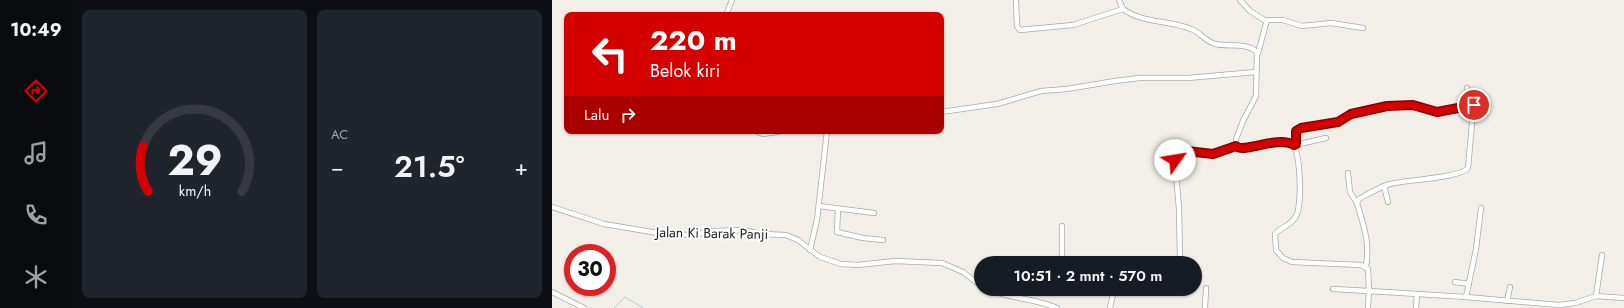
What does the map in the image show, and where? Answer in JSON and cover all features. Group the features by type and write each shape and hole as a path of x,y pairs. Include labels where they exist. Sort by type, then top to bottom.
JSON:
{"street":[{"path":"727,12 732,0"},
{"path":"1016,0 1017,26 1020,30 1073,25 1123,9 1148,20 1193,29 1214,44 1244,47 1252,49 1258,53"},
{"path":"1119,0 1123,9"},
{"path":"1240,0 1246,8 1266,20 1283,20 1302,26 1331,23 1363,28"},
{"path":"1236,146 1236,139 1243,121 1256,98 1258,53 1266,20"},
{"path":"944,112 997,104 1041,91 1067,90 1115,81 1153,77 1187,78 1256,72"},
{"path":"1357,203 1361,198 1384,186 1412,180 1442,177 1467,170 1474,105 1473,96 1467,88"},
{"path":"1366,267 1361,265 1292,262 1283,258 1276,250 1275,234 1294,220 1299,209 1298,156 1295,145 1295,133 1298,130 1338,122 1348,115 1368,109 1406,104 1437,112 1474,105"},
{"path":"810,250 819,206 827,134"},
{"path":"1180,256 1179,209 1175,160 1177,154 1187,151 1213,154 1236,146 1242,149 1275,142 1287,142 1295,145 1326,138"},
{"path":"1348,173 1350,192 1357,203 1363,219 1366,236 1368,254 1366,267 1369,273 1368,308"},
{"path":"1384,186 1388,202"},
{"path":"819,206 874,213"},
{"name":"Jalan Ki Barak Panji","path":"552,207 604,224 664,234 691,235 716,231 739,230 762,234 778,233 798,240 810,250 825,259 849,265 895,261 942,263 963,272 974,281"},
{"path":"1466,296 1476,250 1481,208"},
{"path":"838,209 837,232 863,238 882,240"},
{"path":"1062,226 1062,256"},
{"path":"1596,296 1602,255"},
{"path":"1454,282 1469,284"},
{"path":"1507,301 1510,287"},
{"path":"1205,308 1206,288"},
{"path":"1333,289 1466,296 1507,301 1565,305 1596,296 1624,298"},
{"path":"552,292 584,308"},
{"path":"1416,308 1417,294"},
{"path":"1010,296 1042,302 1057,308"},
{"path":"1110,308 1113,296"}],"waterway":[{"path":"614,308 625,297 643,308"}],"route":[{"path":"1175,160 1178,153 1187,151 1213,154 1236,146 1242,149 1268,142 1287,142 1294,145 1296,144 1295,133 1301,128 1338,122 1345,116 1368,109 1406,104 1413,105 1427,111 1437,112 1474,105"}]}
